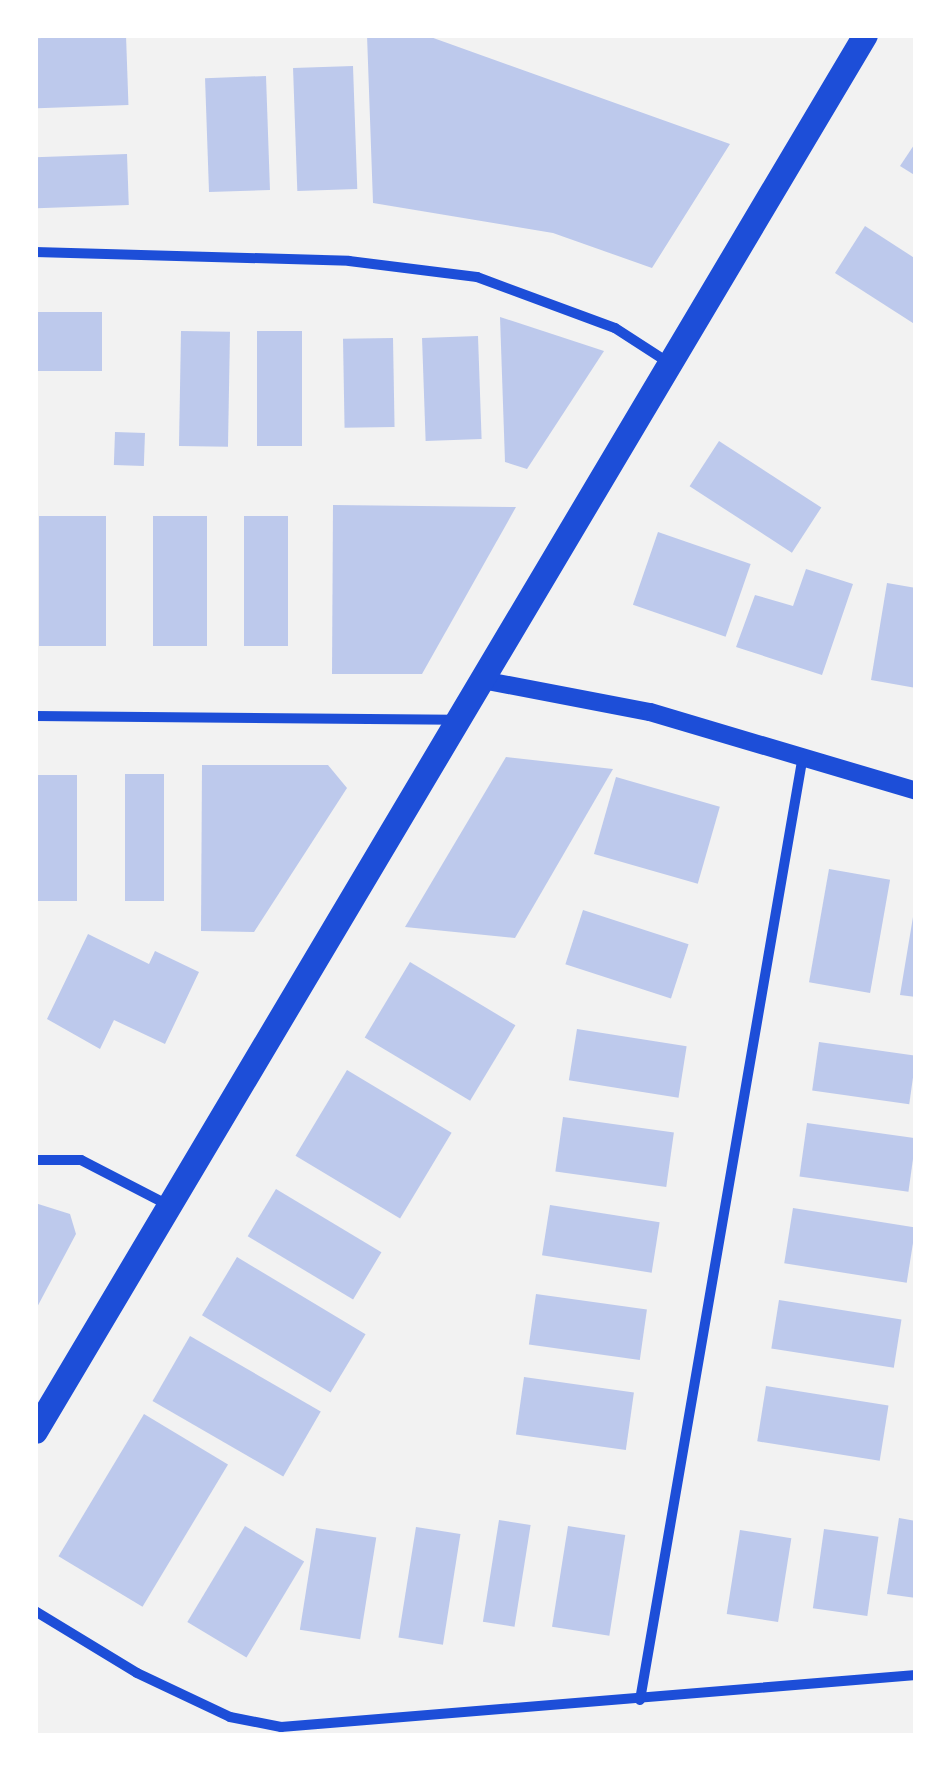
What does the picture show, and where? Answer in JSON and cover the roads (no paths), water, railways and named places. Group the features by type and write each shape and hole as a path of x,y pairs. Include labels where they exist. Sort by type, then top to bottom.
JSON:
{"main road":[{"path":"35,1431 865,35"}],"street":[{"path":"35,252 349,261 477,277 616,328 670,364"},
{"path":"482,680 650,712 916,791"},
{"path":"35,716 458,720"},
{"path":"640,1700 802,760"},
{"path":"35,1160 80,1160 169,1206"},
{"path":"35,1612 137,1673 230,1716 281,1727 916,1675"}]}
